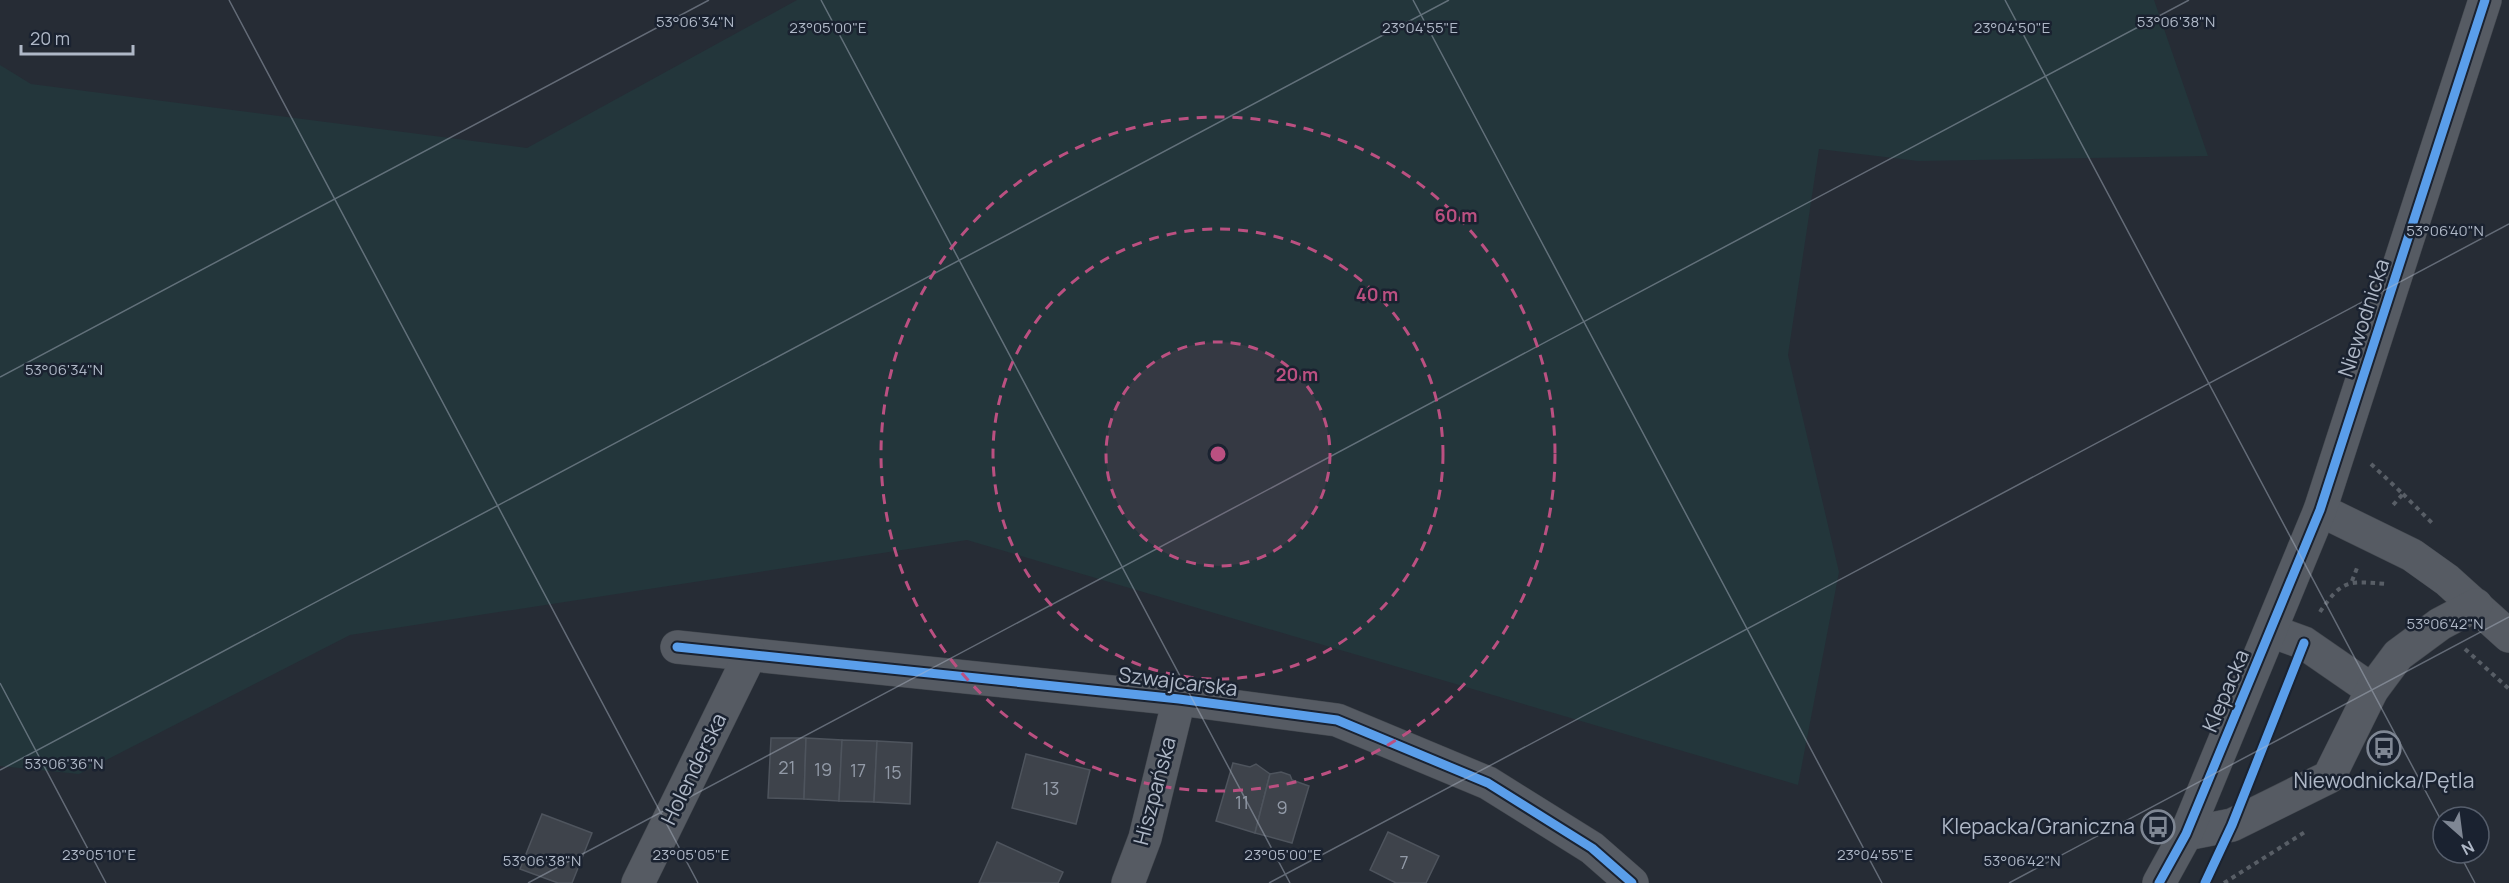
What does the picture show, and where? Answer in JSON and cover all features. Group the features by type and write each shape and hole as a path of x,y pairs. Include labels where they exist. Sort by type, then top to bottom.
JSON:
{"street":[{"name":"Niewodnicka","path":"2320,510 2485,0"},
{"path":"2320,510 2412,555 2476,605 2509,636"},
{"name":"Klepacka","path":"2159,883 2186,834 2320,510"},
{"path":"2186,834 2232,825 2330,777 2372,690 2398,655 2440,624 2476,605"},
{"path":"2271,631 2304,643 2372,690"},
{"name":"Szwajcarska","path":"677,647 1179,699 1337,720 1488,783 1592,848 1632,883"},
{"name":"Holenderska","path":"638,883 750,655"},
{"name":"Hiszpańska","path":"1128,883 1145,838 1179,699"}],"path":[{"path":"2304,643 2333,593 2352,581"}],"green space":[{"path":"797,0 2154,0 2208,156 1918,161 1819,149 1788,355 1839,572 1798,785 967,540 350,635 79,774 0,766 0,65 31,84 527,148"}],"building":[{"path":"771,738 806,738 804,799 768,798"},
{"path":"806,738 842,740 839,801 804,799"},
{"path":"842,740 877,741 874,802 839,801"},
{"path":"877,741 912,743 910,804 874,802"},
{"path":"1026,754 1090,770 1076,824 1012,808"},
{"path":"1233,763 1250,767 1256,764 1270,774 1255,833 1216,821"},
{"path":"1281,772 1290,775 1292,780 1309,786 1292,843 1255,833 1270,774"},
{"path":"542,814 592,833 572,883 558,883 520,869"},
{"path":"1388,832 1439,856 1426,883 1396,883 1370,870"},
{"path":"997,842 1063,872 1058,883 979,883"}],"cycle path":[{"path":"2159,883 2186,834 2320,510 2485,0"},
{"path":"2205,883 2232,825 2304,643"},
{"path":"677,647 1179,699 1337,720 1488,783 1592,848 1632,883"}],"place":[{"name":"Niewodnicka/Pętla","path":"2384,748"},
{"name":"Klepacka/Graniczna","path":"2158,827"}]}
